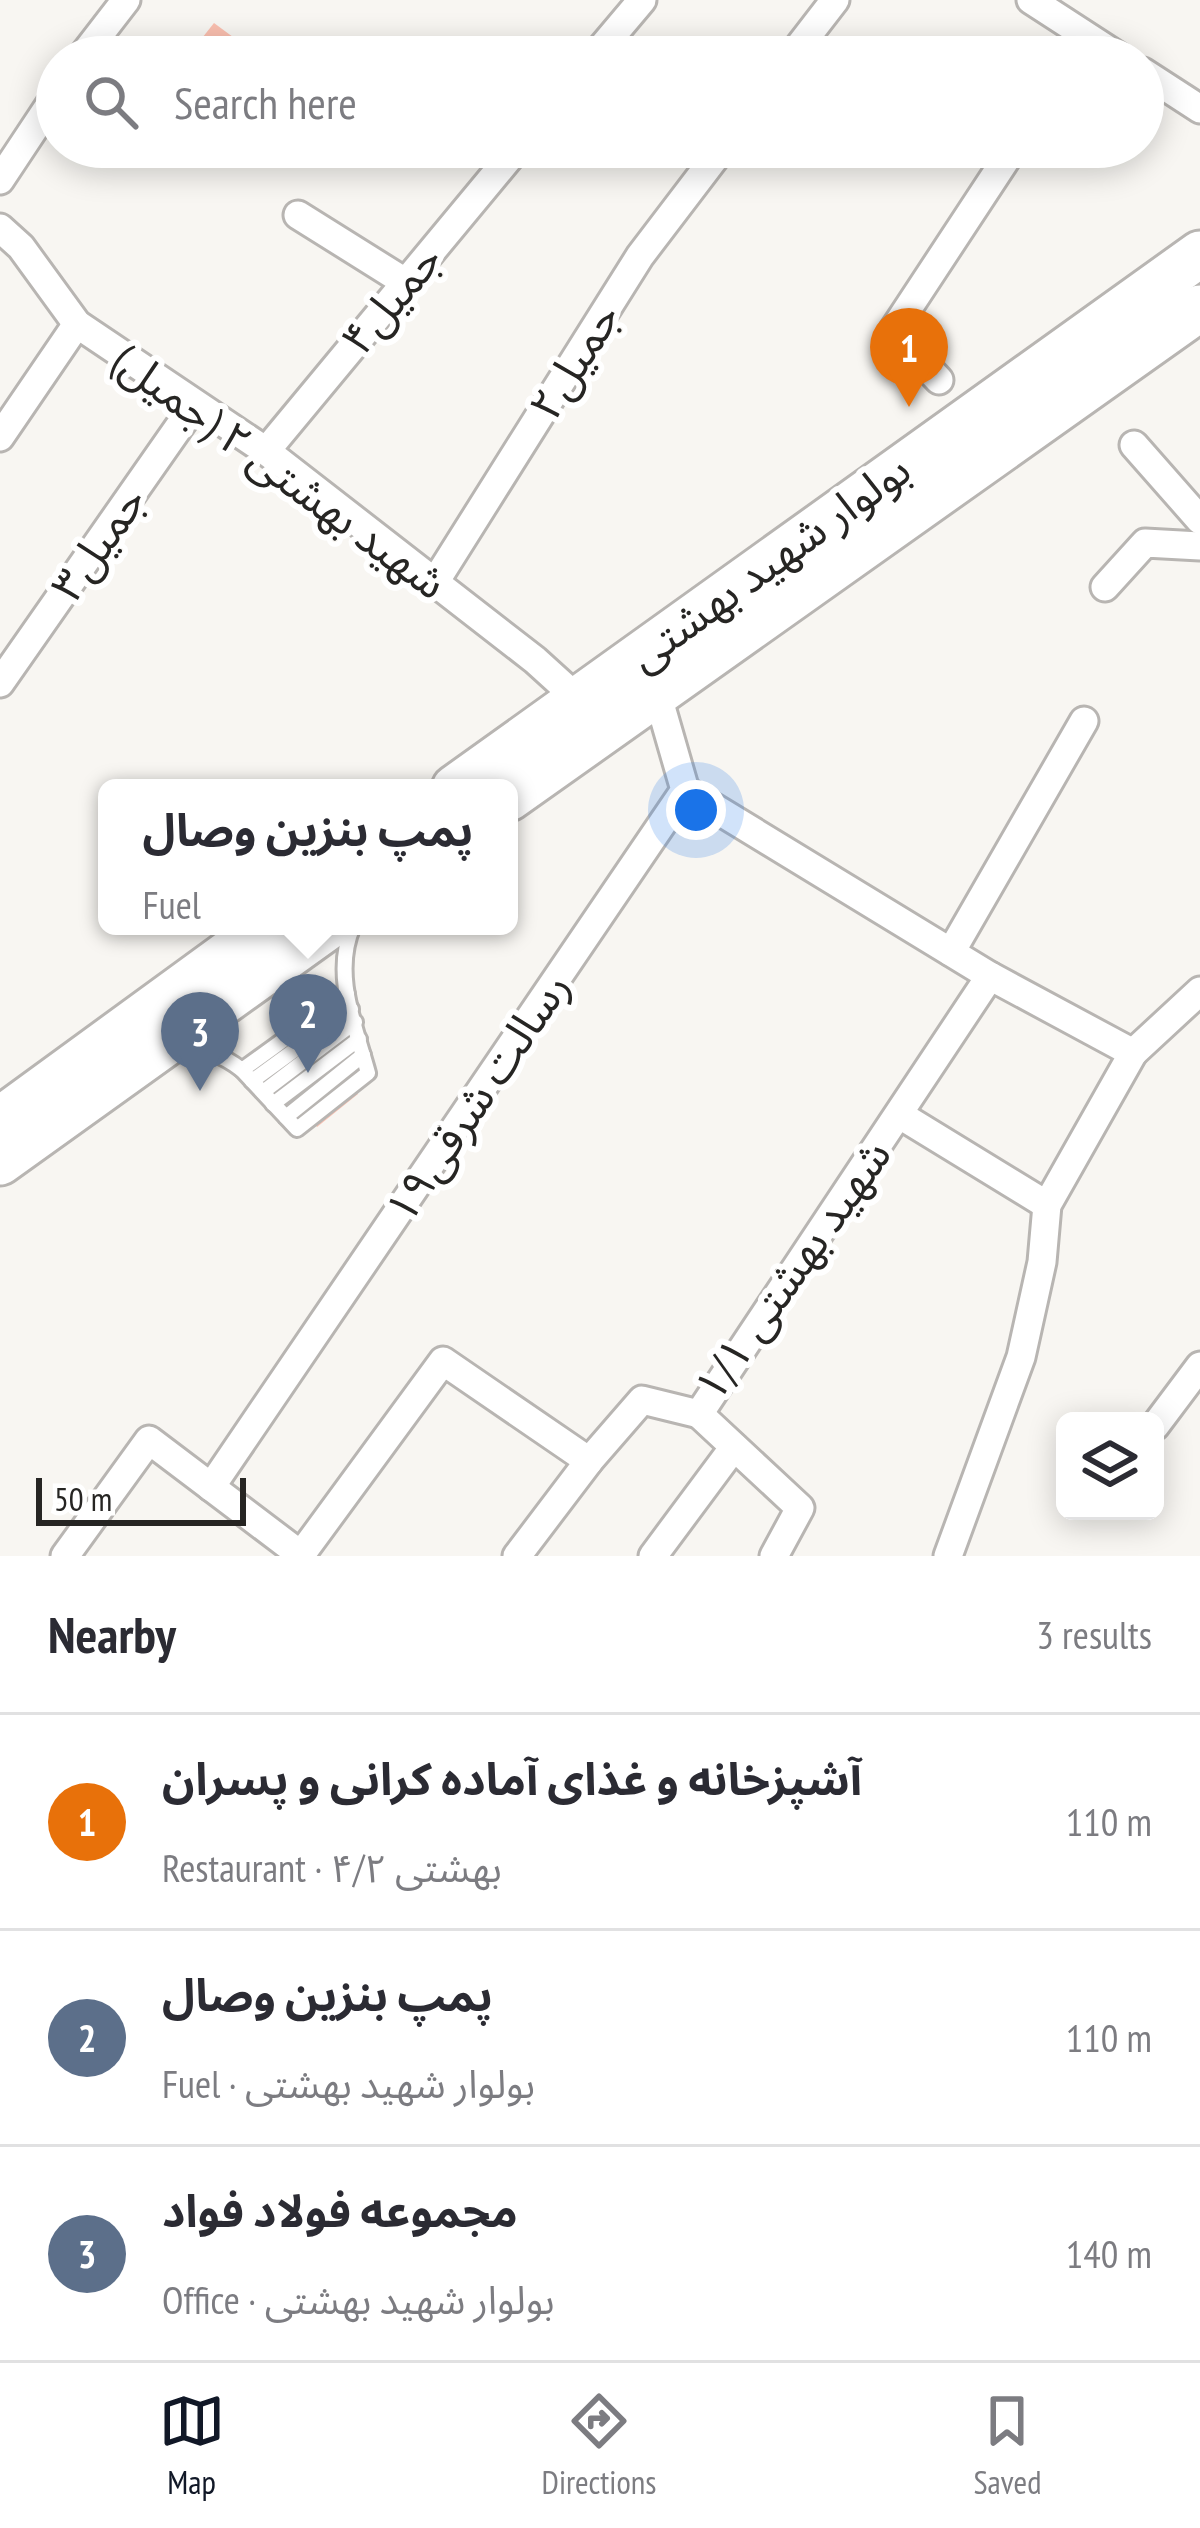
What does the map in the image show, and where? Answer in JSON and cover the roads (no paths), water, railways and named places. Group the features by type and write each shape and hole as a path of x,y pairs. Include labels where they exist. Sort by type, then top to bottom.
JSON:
{"main road":[{"name":"بولوار شهید بهشتی","path":"518,792 657,693 783,578 1200,254"},
{"name":"بولوار شهید بهشتی","path":"467,779 578,698 783,578 1200,308"},
{"path":"0,1120 254,935"},
{"path":"0,1162 316,935"}],"street":[{"path":"98,36 126,0"},
{"path":"612,36 642,0"},
{"path":"807,36 835,0"},
{"path":"1031,0 1069,36"},
{"path":"1164,86 1200,109"},
{"path":"0,180 36,126"},
{"name":"جمیل۴","path":"266,451 500,168"},
{"name":"جمیل۲","path":"435,582 640,256 707,168"},
{"path":"939,380 893,331 1000,168"},
{"path":"298,214 405,282"},
{"name":"شهید بهشتی ۲ (جمیل)","path":"0,228 21,248 77,324 266,451 578,698"},
{"path":"0,437 77,324"},
{"name":"جمیل۳","path":"0,683 196,404"},
{"path":"1134,445 1200,520"},
{"path":"1106,587 1145,543 1200,546"},
{"path":"657,693 685,790 990,976 1133,1053"},
{"path":"951,952 1084,721"},
{"name":"رسالت شرقی۱۹","path":"211,1487 685,790"},
{"name":"شهید بهشتی ۱/۱","path":"517,1556 642,1400 699,1414 990,976"},
{"path":"948,1556 1021,1357 1042,1262 1047,1205 1133,1053 1200,991"},
{"path":"900,1115 1047,1205"},
{"path":"65,1556 149,1439 300,1556 443,1361 589,1461"},
{"path":"1164,1414 1200,1366"},
{"path":"699,1414 800,1508 775,1556"},
{"path":"653,1556 734,1447"}],"lane":[{"path":"140,1060 198,1049 226,1057 297,1129 368,1073 342,975 349,935"},
{"path":"257,1087 351,1008"},
{"path":"257,1087 351,1008"},
{"path":"257,1087 359,1039"},
{"path":"286,1117 363,1055"}],"place":[{"name":"آشپزخانه و غذای آماده کرانی و پسران","path":"909,407"},
{"name":"پمپ بنزین وصال","path":"308,1073"},
{"name":"مجموعه فولاد فواد","path":"200,1091"}]}
